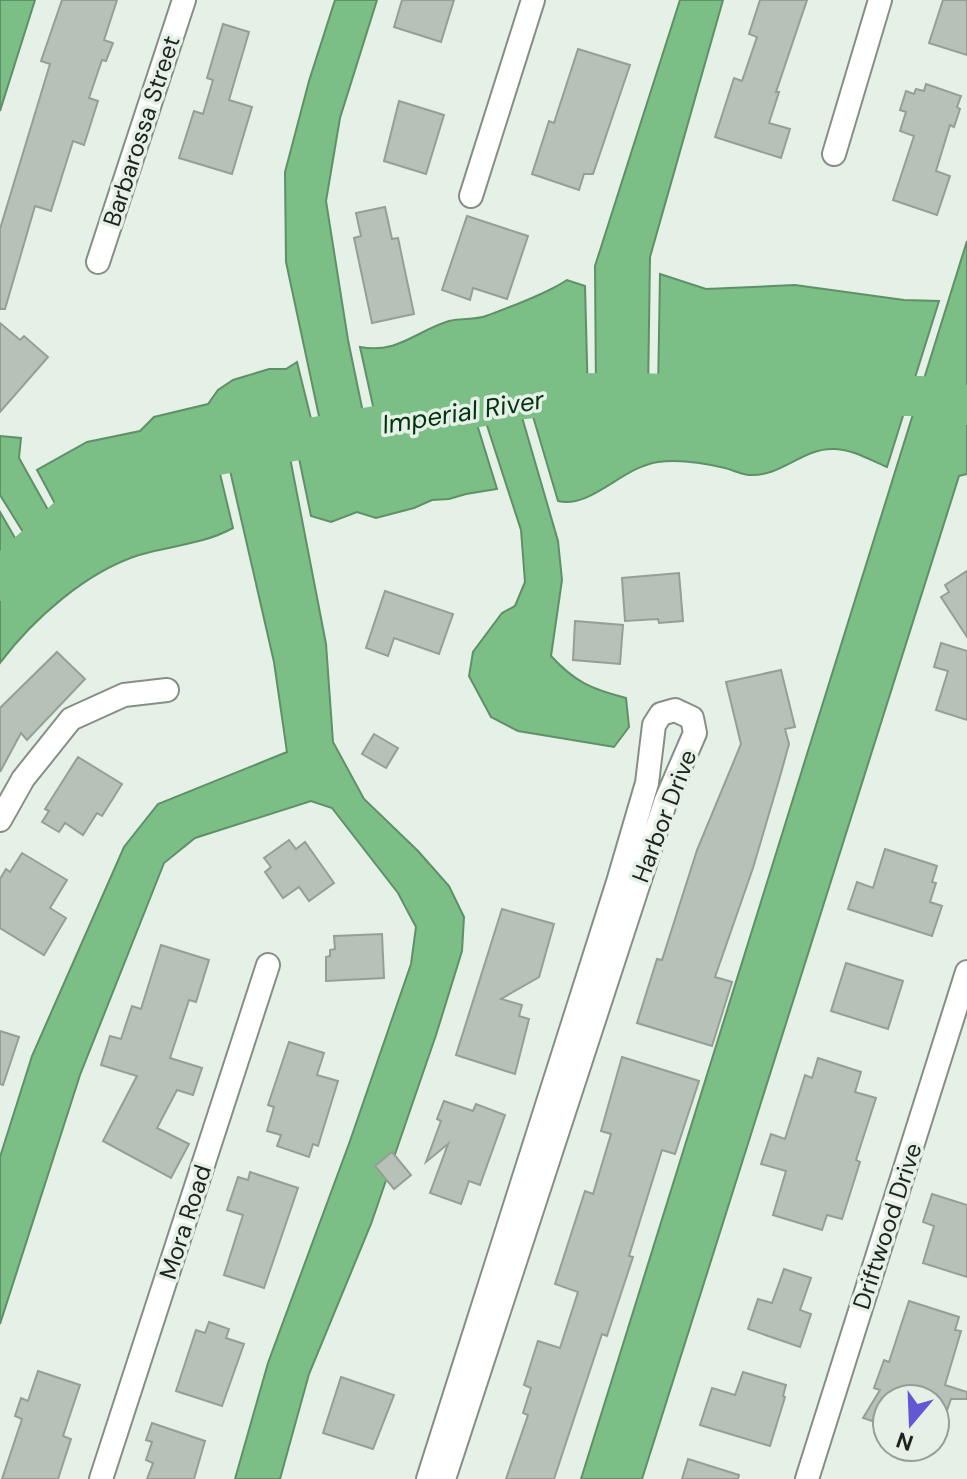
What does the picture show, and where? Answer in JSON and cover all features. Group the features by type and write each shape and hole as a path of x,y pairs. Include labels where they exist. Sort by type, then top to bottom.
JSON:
{"street":[{"name":"Barbarossa Street","path":"98,262 184,0"},
{"path":"471,196 533,0"},
{"path":"834,154 880,0"},
{"path":"0,820 23,779 71,719 124,695 167,690"},
{"name":"Harbor Drive","path":"428,1479 618,882 647,783 654,725 661,714 675,710 692,718 695,733 666,800 444,1479"},
{"name":"Mora Road","path":"101,1479 268,965"},
{"name":"Driftwood Drive","path":"807,1479 966,976"}],"water":[{"path":"0,0 35,0 0,111"},
{"path":"335,0 377,0 340,118 326,201 348,340 366,427 323,435 286,262 285,172"},
{"path":"680,0 723,0 650,257 648,393 596,393 595,266"},
{"path":"967,241 967,474 959,476 642,1479 581,1479"},
{"path":"660,274 706,289 795,285 904,300 939,301 887,467 855,453 835,449 813,452 772,472 761,474 746,474 692,462 658,462 632,471 582,499 558,501 527,396 507,391 481,397 471,405 497,489 432,500 376,518 357,512 331,522 311,516 294,434 285,431 225,443 217,449 216,457 233,528 199,541 139,555 100,573 45,614 0,663 0,512 26,557 32,560 63,535 67,526 37,470 87,442 140,431 154,417 208,404 218,390 233,380 269,369 286,369 297,362 317,443 325,446 368,438 374,434 377,424 360,347 385,347 449,321 486,316 567,280 585,286 588,400 595,404 647,404 653,402 658,393"},
{"path":"517,400 558,541 562,580 551,656 584,683 626,698 629,727 614,747 518,731 491,717 469,676 473,652 502,613 515,606 525,582 521,530 481,407"},
{"path":"0,436 21,438 19,458 57,526 33,548 0,495"},
{"path":"287,442 326,644 333,742 364,799 449,886 464,917 462,951 436,1035 371,1224 309,1374 280,1479 235,1479 268,1363 411,964 416,927 398,893 332,808 311,801 195,838 164,863 80,1075 0,1324 0,1157 32,1056 124,847 158,804 287,752 274,662 226,453"}],"building":[{"path":"62,0 117,0 104,40 113,43 106,61 102,60 89,98 98,101 84,145 73,141 51,211 35,206 5,309 0,309 0,229 50,64 41,61"},
{"path":"402,0 454,0 441,42 394,27"},
{"path":"760,0 807,0 776,92 779,92 769,123 790,129 781,158 715,137 734,78 742,81 757,37 749,34"},
{"path":"943,0 967,0 967,55 929,43"},
{"path":"223,24 249,32 229,100 252,107 232,174 179,158 194,111 203,114 213,80 207,78"},
{"path":"578,49 630,65 593,174 584,174 579,190 532,174 549,121 554,123"},
{"path":"926,84 961,96 954,127 950,125 936,171 950,176 937,215 893,200 914,136 900,131 906,112 900,110 906,91 914,94 916,89 924,91"},
{"path":"399,101 444,115 426,174 384,161"},
{"path":"385,207 392,239 398,238 414,314 372,323 354,238 361,236 356,213"},
{"path":"467,216 528,236 507,299 473,288 470,300 442,290"},
{"path":"0,323 20,340 24,336 48,357 0,412"},
{"path":"967,571 967,637 941,597 949,592 945,585"},
{"path":"679,573 683,621 625,621 622,578"},
{"path":"385,591 453,614 439,654 394,638 388,656 366,648"},
{"path":"575,621 623,625 620,664 573,660"},
{"path":"941,643 967,651 967,720 936,710 948,671 934,667"},
{"path":"57,652 85,679 27,740 21,733 0,772 0,708"},
{"path":"781,670 795,727 785,729 789,744 781,773 753,868 715,977 732,982 712,1046 637,1023 657,959 662,960 697,850 741,744 726,682"},
{"path":"374,734 398,748 386,768 362,754"},
{"path":"78,757 122,784 102,816 97,813 83,835 65,823 59,832 42,822 49,811 45,809"},
{"path":"289,840 296,849 305,842 334,883 309,901 299,887 283,898 265,872 271,867 264,858"},
{"path":"885,849 937,866 930,902 942,906 932,936 848,909 857,882 873,888"},
{"path":"22,853 67,880 50,908 66,918 44,955 0,928 0,879 6,869 10,872"},
{"path":"502,909 554,924 539,977 501,999 522,1005 519,1016 529,1019 515,1074 456,1055"},
{"path":"382,934 384,978 326,981 326,957 330,956 330,950 335,949 334,936"},
{"path":"161,945 209,960 196,1002 189,1000 170,1058 202,1068 193,1095 177,1090 157,1128 189,1144 171,1178 103,1141 137,1076 101,1065 110,1036 121,1039 132,1006 141,1009"},
{"path":"846,963 903,981 888,1029 831,1011"},
{"path":"0,1031 19,1037 3,1085 0,1084"},
{"path":"289,1042 324,1053 317,1075 338,1081 318,1146 313,1144 309,1157 277,1146 281,1135 267,1131 274,1107 268,1105"},
{"path":"622,1057 699,1081 675,1154 662,1150 629,1256 633,1257 607,1336 602,1334 554,1479 506,1479 528,1415 523,1413 531,1388 524,1385 538,1341 560,1348 578,1292 555,1284 585,1191 593,1194 611,1134 601,1131"},
{"path":"818,1058 861,1072 855,1092 876,1098 856,1160 860,1162 842,1219 827,1215 822,1230 773,1215 786,1171 761,1164 771,1134 785,1139 805,1075 812,1078"},
{"path":"444,1101 473,1111 476,1104 505,1115 480,1185 469,1181 461,1204 430,1193 448,1144 426,1162 441,1121 437,1119"},
{"path":"392,1152 411,1175 394,1189 375,1166"},
{"path":"250,1172 298,1188 264,1288 224,1275 243,1215 227,1210 238,1177 248,1180"},
{"path":"932,1194 967,1205 967,1277 923,1263 934,1226 923,1222"},
{"path":"784,1269 811,1278 800,1310 811,1314 800,1347 748,1329 758,1299 772,1303"},
{"path":"909,1301 959,1317 955,1330 961,1331 946,1383 876,1383 884,1360 889,1362"},
{"path":"209,1322 229,1329 226,1338 244,1344 222,1406 176,1391 196,1330 205,1333"},
{"path":"38,1371 80,1385 63,1436 71,1439 58,1479 2,1479 22,1419 15,1416 21,1398 28,1401"},
{"path":"743,1372 786,1385 770,1446 700,1425 712,1388 735,1395"},
{"path":"341,1377 394,1395 373,1449 323,1433"},
{"path":"951,1387 967,1392 967,1399 951,1399"},
{"path":"871,1405 871,1421 863,1418"},
{"path":"152,1423 205,1441 194,1479 147,1479 153,1463 146,1460 152,1442 146,1440"},
{"path":"688,1459 739,1475 738,1479 682,1479"}],"waterway":[{"name":"Imperial River","path":"167,472 212,456 517,400 578,393 711,394"},
{"name":"Imperial River","path":"855,396 920,396 967,405"},
{"name":"Imperial River","path":"0,581 5,573 86,501 110,492"}]}
